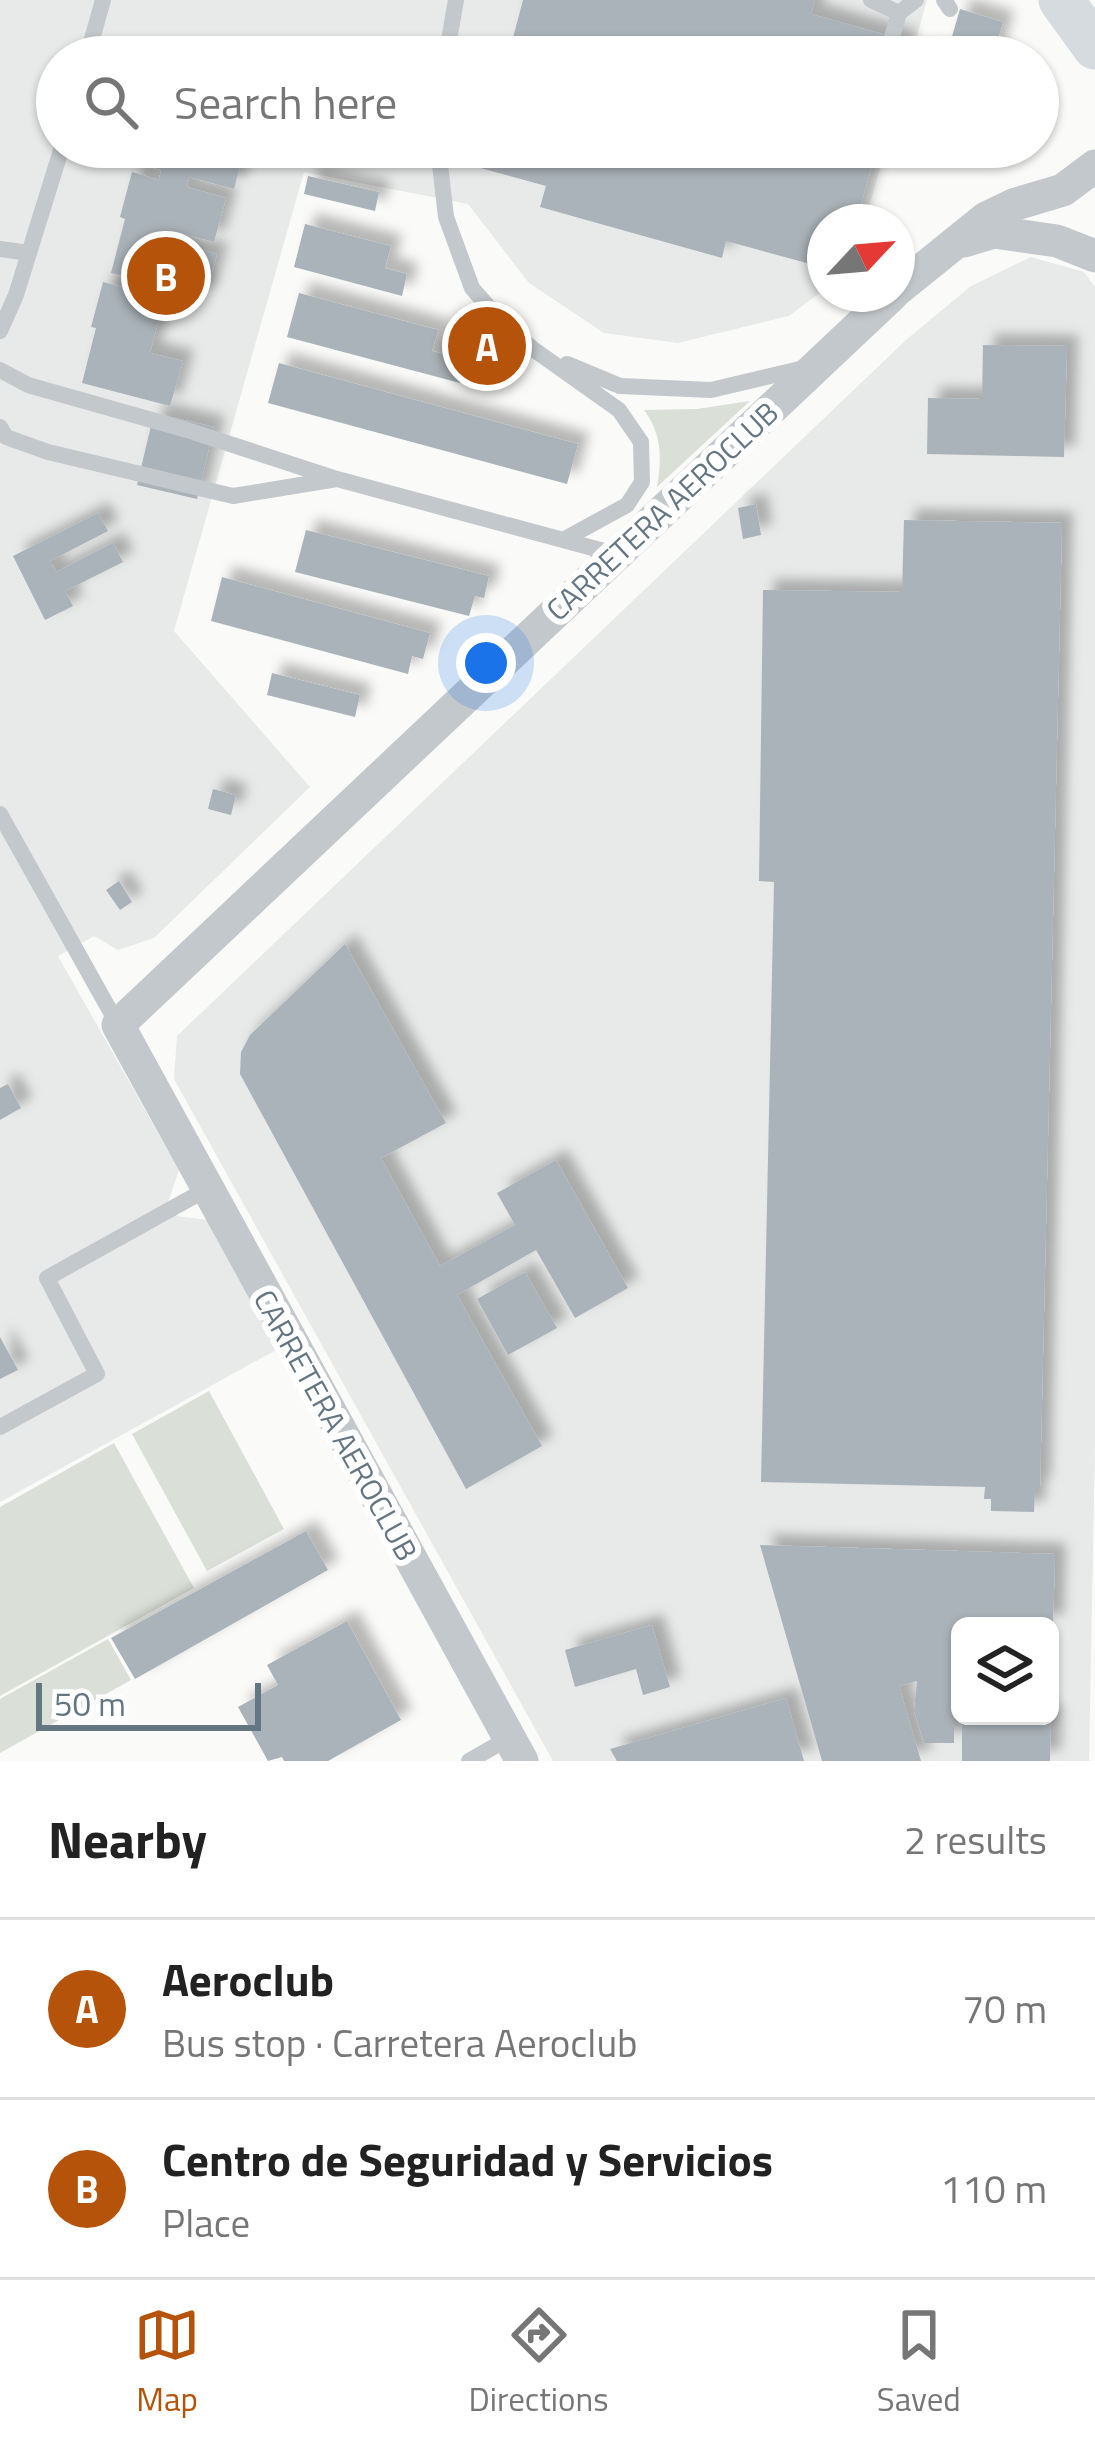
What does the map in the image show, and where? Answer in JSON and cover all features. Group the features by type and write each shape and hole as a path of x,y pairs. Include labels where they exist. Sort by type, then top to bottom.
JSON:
{"street":[{"path":"1061,0 1095,47"},
{"name":"CARRETERA AEROCLUB","path":"915,275 986,218 1064,190 1095,166"},
{"name":"CARRETERA AEROCLUB","path":"950,245 994,232 1052,226 1095,230"},
{"name":"CARRETERA AEROCLUB","path":"994,232 1057,241 1095,256"},
{"name":"CARRETERA AEROCLUB","path":"516,1749 118,1025 873,312"}],"lane":[{"path":"93,36 103,0"},
{"path":"450,36 456,0"},
{"path":"871,0 899,13"},
{"path":"892,36 899,13 916,0"},
{"path":"0,331 8,292 28,254 55,168"},
{"path":"440,168 446,217 472,288 533,350 619,410 641,442 642,482 627,505 563,540"},
{"path":"0,249 28,254"},
{"path":"533,350 620,386 711,389 815,366"},
{"path":"0,370 28,385 337,479 616,554"},
{"path":"0,427 6,436 48,452 233,496 337,479"},
{"name":"CARRETERA AEROCLUB","path":"0,814 118,1025"},
{"path":"0,1427 97,1374 47,1278 207,1189"},
{"path":"469,1761 516,1749"}],"shaded area":[{"path":"0,0 927,0 917,36 36,36 36,168 880,168 870,204 807,204 807,302 789,316 678,343 604,333 529,283 468,204 304,172 174,631 310,787 154,938 118,950 94,936 58,956 179,1170 169,1200 177,1216 207,1220 278,1349 0,1502"},
{"path":"1031,257 1084,272 1095,287 1095,1441 1089,1761 553,1761 174,1079 177,1036 907,339 971,286"},
{"path":"750,401 657,487 659,447 644,410"},
{"path":"209,1391 284,1529 207,1571 132,1434"},
{"path":"114,1443 194,1588 0,1696 0,1507"},
{"path":"108,1639 131,1680 0,1753 0,1699"}],"building":[{"path":"523,0 815,0 811,14 889,36 514,36"},
{"path":"960,9 1003,22 999,36 952,36"},
{"path":"154,168 240,168 234,189 189,177 187,187 226,198 214,242 180,233 177,243 217,254 205,299 167,288 150,353 183,361 170,406 82,383 103,282 130,289 133,279 111,273 132,172 159,180 161,170"},
{"path":"481,168 871,168 861,204 807,204 807,263 726,241 722,258 540,207 546,186"},
{"path":"308,176 379,192 375,211 304,194"},
{"path":"305,224 391,246 385,268 407,274 402,296 294,267"},
{"path":"299,293 438,330 432,351 466,360 460,383 287,337"},
{"path":"983,345 1067,346 1064,457 927,454 928,398 982,399"},
{"path":"279,363 578,444 567,484 268,403"},
{"path":"154,413 214,427 197,499 137,485"},
{"path":"756,504 761,535 743,539 738,508"},
{"path":"98,513 108,531 50,561 56,572 113,543 123,562 65,591 73,606 45,620 13,556"},
{"path":"904,520 1062,523 1040,1488 1035,1488 1034,1512 991,1511 991,1499 984,1499 985,1487 761,1482 774,882 759,881 763,590 902,592"},
{"path":"306,530 489,576 484,598 475,596 469,616 295,572"},
{"path":"222,577 430,633 423,659 412,656 408,674 211,621"},
{"path":"272,673 360,695 355,717 267,695"},
{"path":"213,789 236,795 231,815 208,809"},
{"path":"119,881 132,902 120,910 106,890"},
{"path":"345,944 446,1123 381,1158 440,1266 515,1225 497,1193 556,1160 628,1288 575,1318 536,1250 457,1295 542,1446 466,1489 240,1074 241,1052 250,1035"},
{"path":"8,1084 21,1108 0,1120 0,1088"},
{"path":"525,1272 557,1328 508,1355 477,1299"},
{"path":"0,1337 18,1370 0,1379"},
{"path":"306,1531 328,1570 135,1679 111,1638"},
{"path":"760,1545 1055,1554 1053,1617 951,1617 954,1743 924,1743 914,1711 917,1681 899,1686 921,1761 822,1761"},
{"path":"347,1621 401,1720 328,1761 284,1761 282,1757 268,1761 238,1707 278,1685 267,1665"},
{"path":"652,1625 670,1687 643,1695 636,1669 575,1687 565,1650"},
{"path":"786,1698 804,1761 617,1761 610,1749"},
{"path":"962,1725 1051,1725 1050,1761 962,1761"}],"place":[{"name":"Centro de Seguridad y Servicios","path":"166,276"},
{"name":"Aeroclub","path":"487,346"}]}
